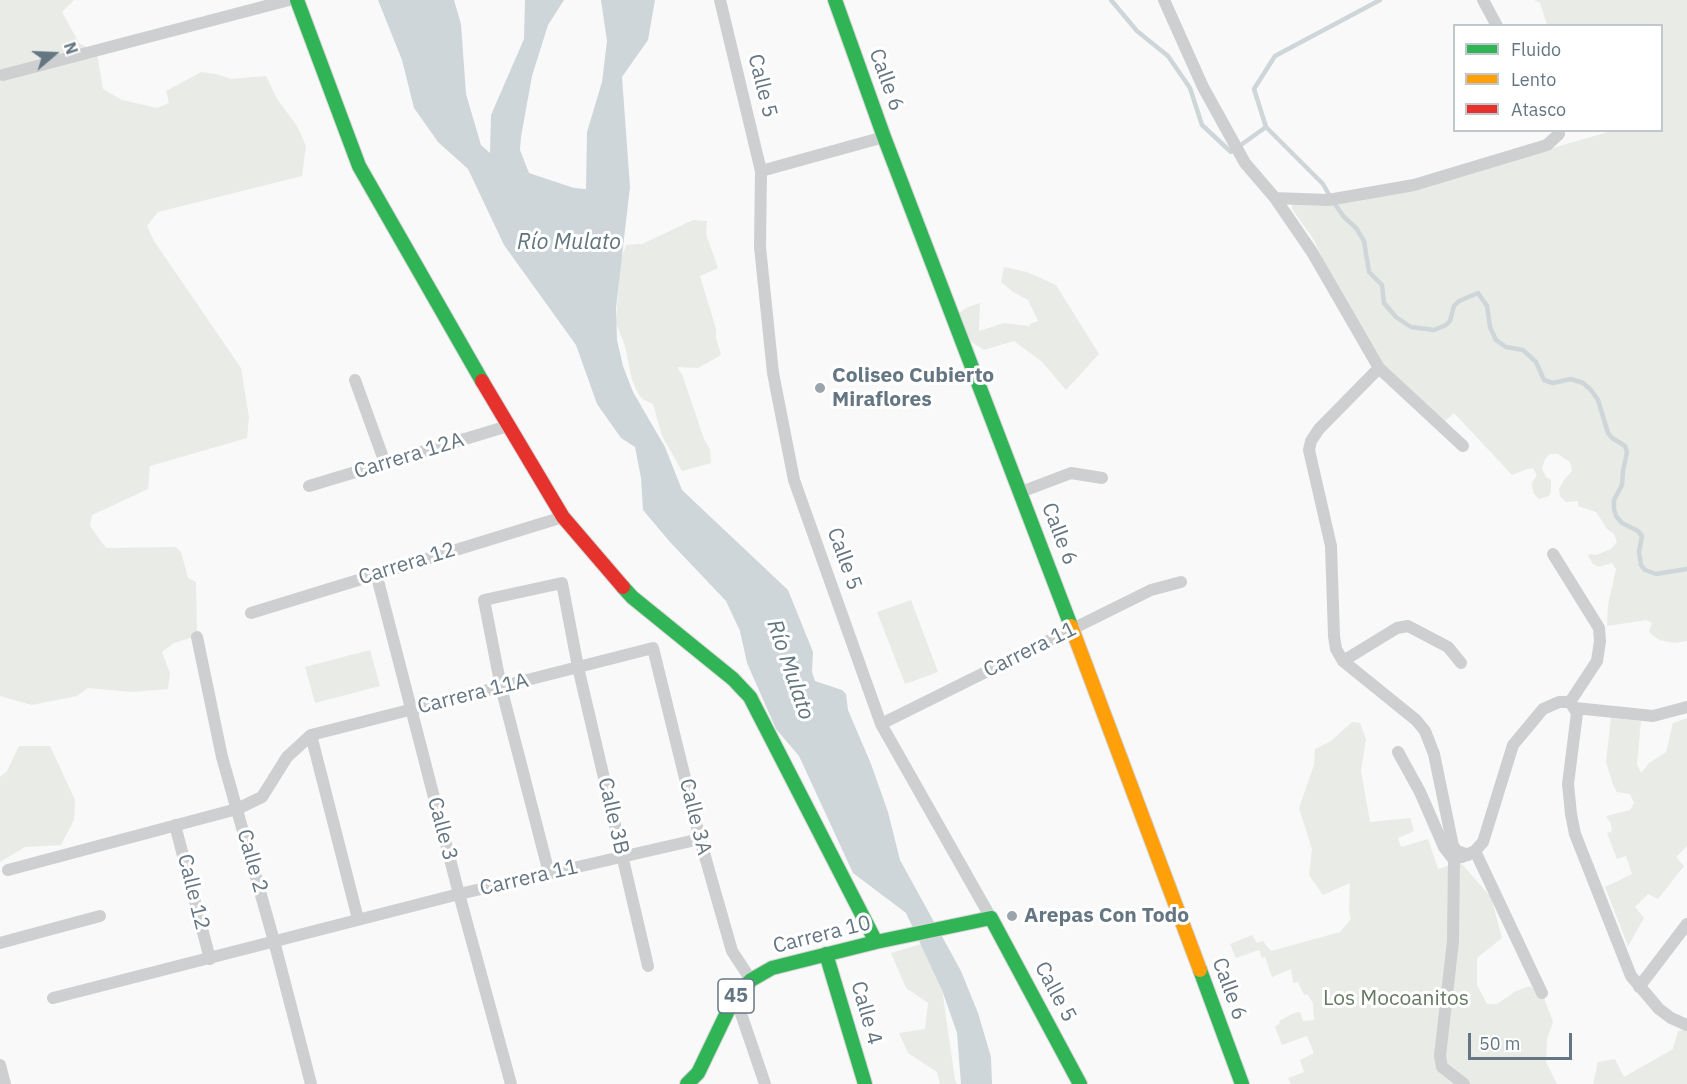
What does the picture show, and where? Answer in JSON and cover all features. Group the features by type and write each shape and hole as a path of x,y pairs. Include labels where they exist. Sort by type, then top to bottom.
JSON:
{"street":[{"path":"3,75 289,0"},
{"path":"297,0 360,166 508,426 563,517 632,597 733,679 750,697 876,942"},
{"name":"Calle 5","path":"720,0 761,171 760,248 773,373 794,480 881,724 991,918 1080,1084"},
{"name":"Calle 6","path":"835,0 884,137 1021,492 1242,1084"},
{"path":"1164,0 1203,87 1245,163 1275,198 1312,252 1379,368 1463,446"},
{"path":"1483,0 1496,24"},
{"path":"1275,198 1328,200 1414,185 1547,145 1559,132"},
{"path":"761,171 884,137"},
{"path":"1379,368 1319,429 1311,441 1309,450 1331,546 1336,649 1342,661 1416,720 1425,732 1434,754 1453,846 1457,851 1472,853"},
{"path":"355,380 385,463"},
{"name":"Carrera 12A","path":"309,486 508,426"},
{"path":"1021,492 1071,473 1102,478"},
{"name":"Carrera 12","path":"251,613 563,517"},
{"path":"1553,554 1599,628 1597,661 1573,705 1577,720 1568,784 1575,834 1631,976 1659,1009 1671,1018 1687,1025"},
{"name":"Calle 3","path":"376,573 511,1084"},
{"name":"Calle 3B","path":"501,687 484,600 562,582 579,667 648,966"},
{"name":"Carrera 11","path":"881,724 1155,588 1181,582"},
{"path":"1342,661 1397,628 1408,626 1448,647 1461,663"},
{"name":"Calle 2","path":"197,637 222,757 274,941 311,1084"},
{"name":"Carrera 11A","path":"237,809 262,797 287,757 296,746 311,735 653,648"},
{"name":"Calle 3A","path":"653,648 700,839 732,951 751,980"},
{"path":"501,687 549,873"},
{"path":"1454,860 1472,853 1483,842 1514,745 1543,709 1558,702 1653,716 1687,707"},
{"path":"311,735 358,919"},
{"path":"1398,752 1420,792 1444,847 1454,860 1453,941 1440,1056 1442,1067 1464,1084"},
{"path":"8,870 237,809"},
{"name":"Calle 12","path":"175,825 210,959"},
{"name":"Carrera 11","path":"53,998 459,894 700,839"},
{"path":"1472,853 1542,993"},
{"path":"0,943 100,916"},
{"name":"Carrera 10","path":"687,1084 698,1073 735,996 751,980 771,968 876,942 991,918"},
{"path":"1639,987 1687,924"},
{"name":"Calle 4","path":"826,954 865,1084"},
{"path":"735,996 765,1084"},
{"path":"0,1065 5,1084"}],"green space":[{"path":"0,0 74,0 62,12 79,43 97,53 103,89 122,100 157,108 169,103 166,91 201,72 231,79 266,76 277,99 297,126 306,146 302,176 158,212 147,226 154,241 241,368 249,417 247,438 150,466 148,489 92,515 90,526 106,548 176,547 181,552 188,578 196,582 197,636 174,643 162,652 170,673 168,689 132,692 88,688 77,696 32,705 0,696"},
{"path":"1534,0 1687,0 1687,641 1675,643 1659,640 1649,632 1652,623 1646,620 1607,626 1608,605 1616,569 1612,563 1599,567 1593,564 1588,556 1611,549 1617,542 1614,534 1607,529 1596,512 1578,506 1578,501 1566,502 1560,496 1559,489 1572,471 1570,462 1558,454 1550,454 1545,459 1542,469 1546,477 1551,480 1551,491 1549,496 1539,499 1532,487 1537,475 1533,468 1512,475 1454,413 1444,422 1371,352 1347,312 1314,240 1292,209 1292,204 1324,204 1549,149 1608,132 1663,132 1663,24 1547,24 1540,3"},
{"path":"693,220 707,221 706,234 718,268 700,276 716,329 721,355 698,368 677,367 682,374 704,439 710,449 711,463 682,471 662,436 653,404 639,395 632,380 625,346 616,323 620,263 626,245 642,244"},
{"path":"1004,267 1027,272 1056,285 1099,354 1066,390 1042,362 1014,341 984,350 960,334 956,315 980,303 979,331 1004,323 1030,326 1038,321 1028,300 1001,282"},
{"path":"911,600 938,672 905,684 877,612"},
{"path":"370,650 380,686 315,703 305,667"},
{"path":"1611,718 1641,721 1637,764 1641,773 1649,763 1666,752 1673,723 1687,718 1687,846 1676,857 1684,866 1658,899 1648,894 1635,907 1644,918 1628,946 1605,887 1632,874 1626,856 1617,859 1607,833 1612,831 1606,816 1630,810 1634,803 1630,794 1617,792 1606,762"},
{"name":"Los Mocoanitos","path":"1352,722 1360,723 1366,739 1361,771 1370,822 1410,818 1414,831 1398,838 1401,847 1428,839 1438,869 1460,862 1491,897 1502,938 1477,958 1477,985 1487,1004 1497,1004 1516,991 1530,986 1544,998 1553,1022 1547,1039 1546,1062 1557,1084 1291,1084 1288,1078 1304,1072 1300,1060 1314,1053 1307,1036 1282,1045 1275,1027 1280,1023 1279,1021 1296,1012 1300,1012 1303,1021 1314,1020 1313,1003 1307,994 1304,995 1298,982 1293,983 1291,969 1272,977 1265,957 1262,958 1259,950 1236,958 1230,944 1252,935 1257,943 1263,941 1271,951 1340,932 1351,919 1350,883 1323,895 1309,875 1312,849 1299,808 1314,765 1315,749 1331,741"},
{"path":"19,746 50,746 75,800 74,820 61,845 25,847 0,862 0,777 7,771"},
{"path":"935,940 957,1084 940,1084 937,1072 908,1053 899,1033 925,1029 928,1003 906,988 891,953"},
{"path":"1687,1028 1687,1084 1593,1084 1598,1062 1615,1059 1624,1077 1673,1049 1678,1031"}],"water":[{"name":"Río Mulato","path":"378,0 454,0 461,24 466,94 481,145 490,153 491,115 524,39 525,0 564,0 548,25 532,76 520,150 529,173 574,188 586,189 587,132 602,82 607,41 601,0 655,0 648,40 622,77 630,187 616,308 617,340 623,366 633,392 665,447 682,490 788,590 813,652 812,672 815,681 842,690 846,694 848,710 888,812 900,860 961,971 978,1013 991,1057 992,1084 961,1084 957,1033 942,990 906,913 853,873 799,756 776,729 747,663 740,631 726,601 643,510 641,478 635,447 621,438 597,404 576,345 504,245 468,169 438,142 414,108 402,60"}],"waterway":[{"path":"1111,0 1137,31 1168,56 1190,88 1202,125 1231,152 1266,127"},
{"path":"1380,0 1275,56 1254,89 1266,127 1323,184 1344,217 1356,228 1364,241 1369,272 1382,285 1384,303 1396,317 1411,327 1434,330 1450,321 1454,306 1459,301 1478,293 1487,306 1490,327 1496,340 1506,347 1523,350 1536,362 1544,380 1553,383 1571,379 1583,383 1591,390 1598,400 1608,433 1625,446 1627,452 1622,485 1614,500 1614,509 1622,523 1638,531 1642,536 1639,552 1641,565 1645,570 1656,574 1687,569"}],"traffic: fast":[{"path":"297,0 359,166 482,381"},
{"path":"835,0 884,137 1071,626"},
{"path":"623,587 632,597 733,679 750,697 876,942"},
{"path":"687,1084 698,1073 735,996 751,980 772,968 876,942 991,918 1080,1084"},
{"path":"826,954 865,1084"},
{"path":"1200,970 1242,1084"}],"traffic: slow":[{"path":"1071,626 1200,970"}],"traffic: jam":[{"path":"482,381 563,517 623,587"}],"place":[{"name":"Coliseo Cubierto Miraflores","path":"820,388"},
{"name":"Arepas Con Todo","path":"1012,916"}]}
